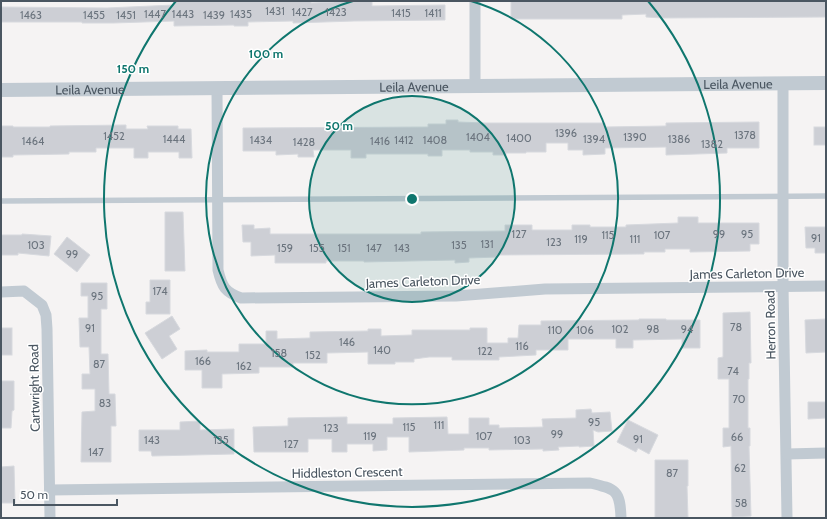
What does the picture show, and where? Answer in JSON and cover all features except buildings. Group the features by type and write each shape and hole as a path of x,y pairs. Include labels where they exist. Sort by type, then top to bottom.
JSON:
{"street":[{"path":"474,86 475,1"},
{"name":"Leila Avenue","path":"1,90 826,83"},
{"name":"Herron Road","path":"783,84 783,286 787,518"},
{"name":"James Carleton Drive","path":"217,88 218,270 221,285 230,294 241,298 456,296 545,288 826,286"},
{"name":"Cartwright Road","path":"1,292 24,291 42,305 46,315 50,518"},
{"path":"787,454 826,453"},
{"name":"Hiddleston Crescent","path":"50,490 590,483 610,488 620,500 621,518"}],"lane":[{"path":"1,201 826,196"}]}
